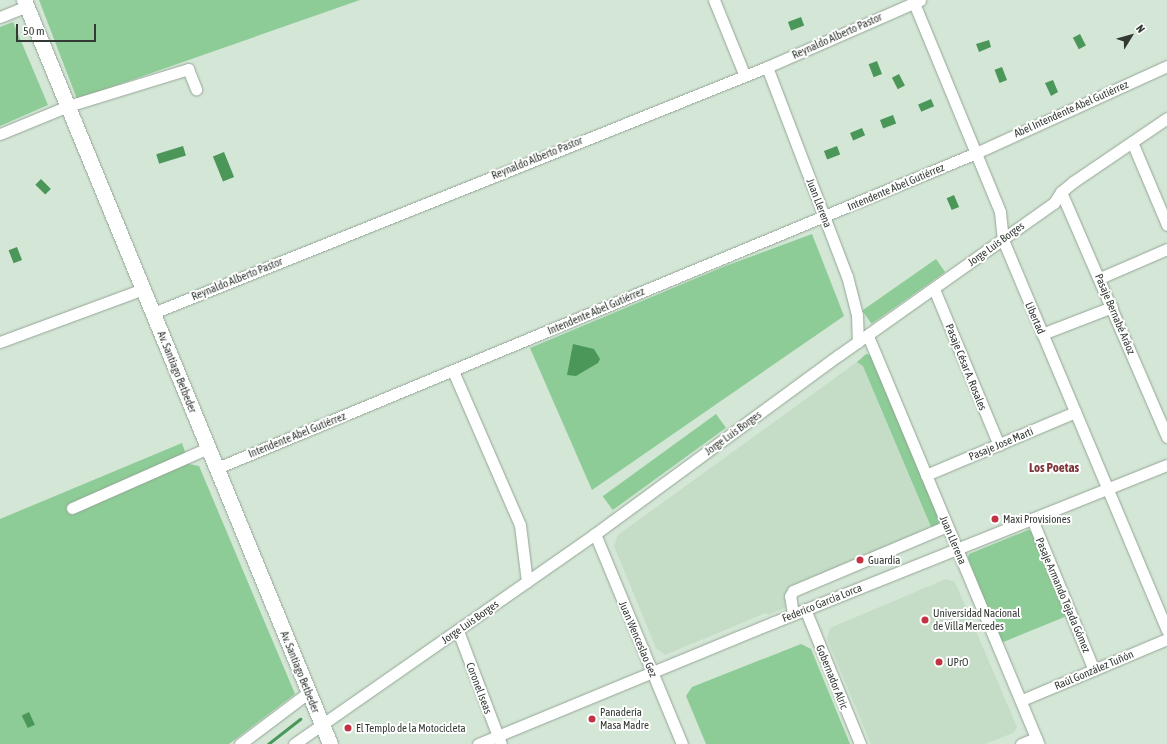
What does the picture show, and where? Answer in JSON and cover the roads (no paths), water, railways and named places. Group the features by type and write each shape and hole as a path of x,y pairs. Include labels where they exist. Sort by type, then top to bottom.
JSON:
{"main road":[{"name":"Av. Santiago Betbeder","path":"26,3 330,744"}],"street":[{"path":"714,0 744,74"},
{"name":"Reynaldo Alberto Pastor","path":"153,313 744,74 767,67 917,1"},
{"name":"Libertad","path":"917,1 1000,212 1002,240 1167,630"},
{"path":"0,17 26,3"},
{"name":"Abel Intendente Abel Gutiérrez","path":"976,153 1167,66"},
{"name":"Juan Llerena","path":"767,67 847,276 857,315 858,342"},
{"path":"0,134 68,106 188,69 196,89"},
{"name":"Jorge Luis Borges","path":"294,744 322,723 458,631 595,534 858,342 1054,203 1061,192 1167,118"},
{"path":"1132,142 1167,225"},
{"name":"Intendente Abel Gutiérrez","path":"217,468 976,153"},
{"name":"Pasaje Bernabé Aráoz","path":"1061,192 1100,278 1167,435"},
{"path":"1100,278 1167,249"},
{"path":"0,342 143,289"},
{"name":"Pasaje César A. Rosales","path":"934,289 999,445"},
{"path":"1042,334 1112,307"},
{"name":"Juan Llerena","path":"868,336 1038,741"},
{"path":"452,371 520,525 527,582"},
{"name":"Pasaje Jose Marti","path":"926,475 1075,412"},
{"path":"72,508 208,448"},
{"name":"Federico García Lorca","path":"478,744 500,740 652,672 805,609 1167,465"},
{"name":"Pasaje Armando Tejada Gómez","path":"1032,519 1094,670"},
{"path":"793,614 790,596 793,591 947,526"},
{"name":"Juan Wenceslao Gez","path":"595,534 682,744"},
{"name":"Gobernador Alric","path":"805,609 860,744"},
{"name":"Coronel Iseas","path":"458,631 500,740"},
{"name":"Raúl González Tuñón","path":"1022,700 1167,639"},
{"path":"240,744 309,692"},
{"path":"1021,744 1038,741"}],"waterway":[{"path":"268,744 300,719"}],"place":[{"name":"Maxi Provisiones","path":"995,519"},
{"name":"Guardia","path":"860,560"},
{"name":"Universidad Nacional de Villa Mercedes","path":"925,620"},
{"name":"UPrO","path":"939,662"},
{"name":"Panadería Masa Madre","path":"592,719"},
{"name":"El Templo de la Motocicleta","path":"348,728"}],"district":[{"name":"Los Poetas","path":"1054,468"}]}
